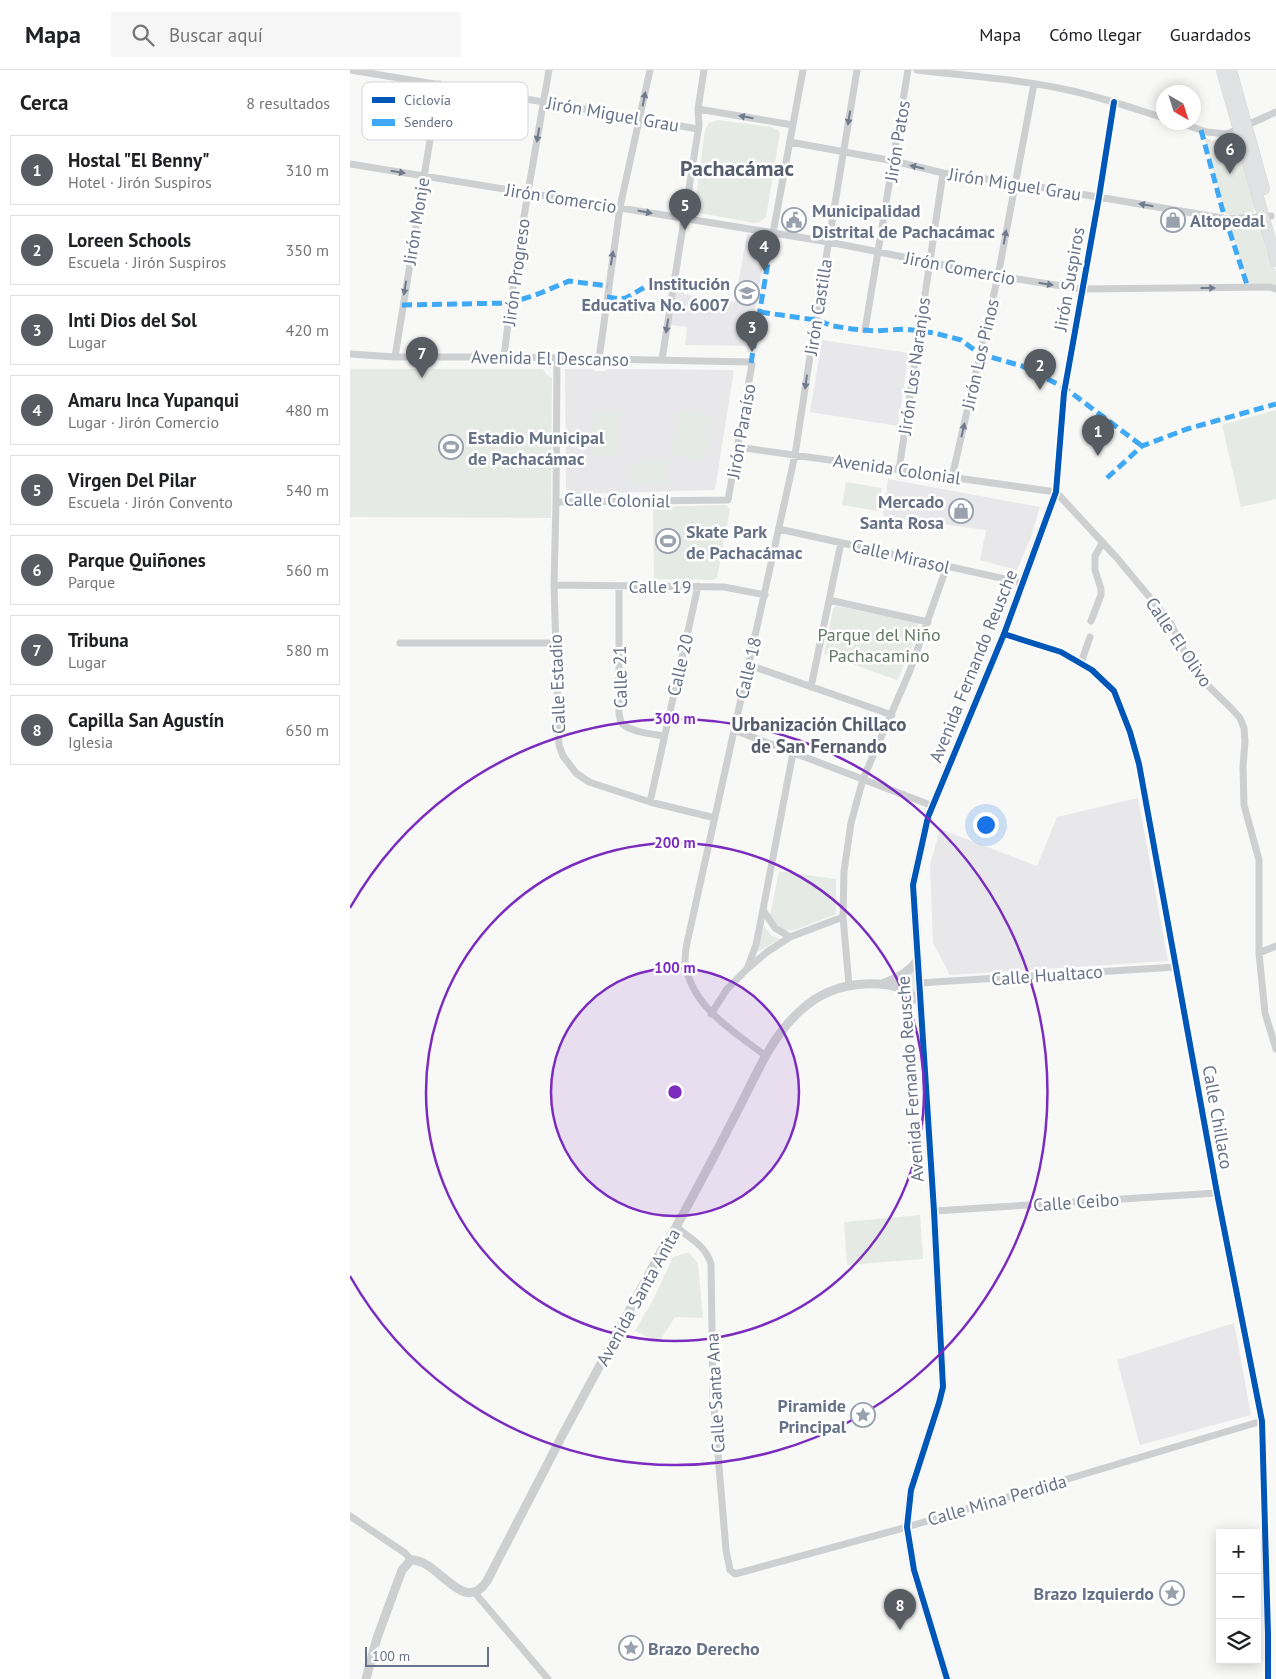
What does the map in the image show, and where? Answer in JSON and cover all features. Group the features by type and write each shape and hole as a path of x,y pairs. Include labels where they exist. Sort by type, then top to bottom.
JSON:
{"main road":[{"path":"1222,70 1243,127"},
{"path":"1231,70 1243,127 1268,216 1276,261"},
{"path":"1268,216 1276,234"}],"street":[{"name":"Jirón Miguel Grau","path":"350,70 425,82"},
{"name":"Jirón Progreso","path":"504,357 510,303 527,192 549,70"},
{"path":"598,358 620,207 650,70"},
{"path":"662,360 698,129 698,109 704,70"},
{"path":"774,234 803,70"},
{"name":"Jirón Castilla","path":"795,455 857,70"},
{"name":"Jirón Patos","path":"865,330 908,70"},
{"path":"917,70 1069,90 1156,115"},
{"name":"Jirón Los Pinos","path":"952,477 998,276 1034,84"},
{"name":"Jirón Miguel Grau","path":"528,99 698,129"},
{"name":"Jirón Suspiros","path":"1056,492 1064,394 1114,102"},
{"name":"Jirón Miguel Grau","path":"698,109 793,125"},
{"path":"1201,129 1218,134 1227,134 1276,112"},
{"name":"Jirón Monje","path":"395,358 429,140"},
{"name":"Jirón Miguel Grau","path":"790,142 943,173 1015,183 1226,219 1268,216"},
{"name":"Jirón Comercio","path":"350,164 620,207 684,220 829,242 998,276 1081,289 1270,287 1276,289"},
{"name":"Jirón Los Naranjos","path":"899,470 943,173"},
{"name":"Avenida El Descanso","path":"350,354 395,358 598,358 751,362"},
{"name":"Calle Colonial","path":"557,358 556,502 728,500"},
{"name":"Jirón Paraíso","path":"728,500 752,366 751,362"},
{"name":"Avenida Colonial","path":"737,447 1056,492"},
{"name":"Calle 18","path":"766,1056 711,1014 699,998 690,980 685,960 689,934 795,455"},
{"name":"Calle El Olivo","path":"1056,492 1103,542 1171,624 1191,665 1240,718 1244,728 1244,805 1260,860 1259,953 1265,1013 1276,1049"},
{"name":"Avenida Fernando Reusche","path":"947,1679 914,1570 907,1527 911,1490 940,1403 943,1387 934,1211 913,886 928,817 1004,634 1056,492"},
{"name":"Calle Estadio","path":"556,502 555,642 559,745 564,756 576,773 589,782 650,802 715,818"},
{"name":"Calle Mirasol","path":"779,529 1023,584"},
{"path":"1091,621 1101,595 1095,570 1095,556 1103,542"},
{"path":"811,687 841,543"},
{"path":"849,985 843,917 847,847 863,780 892,715 928,622 947,566"},
{"name":"Calle 19","path":"554,585 724,587 765,595"},
{"name":"Calle 21","path":"619,586 619,714 621,722 626,727 634,730 664,736"},
{"name":"Calle 20","path":"650,802 698,586"},
{"path":"829,600 928,622"},
{"name":"Calle Chillaco","path":"1004,634 1061,652 1092,670 1114,691 1130,732 1140,773 1217,1193 1262,1422 1272,1633 1268,1679"},
{"path":"1081,663 1090,637"},
{"path":"400,643 555,642"},
{"path":"749,665 892,715"},
{"path":"734,730 933,806"},
{"path":"747,969 756,945 793,753"},
{"path":"763,910 775,928 790,937"},
{"path":"711,1014 727,989 767,952 790,937 843,917"},
{"path":"1259,953 1276,946"},
{"name":"Avenida Santa Anita","path":"884,984 904,974 918,960"},
{"name":"Calle Hualtaco","path":"919,984 1176,967"},
{"name":"Avenida Santa Anita","path":"475,1593 488,1581 563,1434 676,1227 766,1056 788,1022 816,999 830,991 849,985 884,984 905,990 920,1002"},
{"name":"Calle Ceibo","path":"934,1211 1217,1193"},
{"name":"Calle Santa Ana","path":"676,1227 702,1247 708,1256 710,1264 713,1395 726,1550 732,1573"},
{"name":"Calle Mina Perdida","path":"732,1573 735,1574 907,1527 1262,1422"},
{"path":"350,1516 405,1552 408,1562"},
{"path":"408,1562 423,1562 456,1588 466,1593 475,1593 548,1679"},
{"path":"366,1679 377,1638 402,1570 408,1562"}],"shaded area":[{"path":"747,234 766,238 767,240 749,346 685,345 687,327 670,325 675,290 684,291 684,294 735,302"},
{"path":"822,340 909,353 898,426 810,412"},
{"path":"565,369 593,369 595,371 605,371 608,369 734,370 715,490 572,494 566,488"},
{"name":"Mercado Santa Rosa","path":"888,479 1040,507 1031,537 1017,570 980,560 986,530 883,516"},
{"path":"1138,798 1168,961 950,975 933,943 930,865 940,829 1037,866 1057,817"},
{"path":"1234,1323 1251,1415 1140,1445 1117,1360"}],"green space":[{"path":"718,120 771,127 780,133 766,217 760,222 754,223 700,213 696,209 695,204 705,130 709,123"},
{"path":"1204,136 1212,141 1236,139 1256,207 1252,214 1232,217 1224,212"},
{"path":"1229,225 1262,228 1266,240 1265,246 1276,272 1276,286 1248,286"},
{"name":"Estadio Municipal de Pachacámac","path":"350,369 543,369 552,378 551,518 350,517"},
{"path":"679,410 713,417 705,462 670,455"},
{"path":"1276,410 1276,499 1241,507 1222,425"},
{"path":"593,413 619,413 619,455 593,455"},
{"path":"668,461 668,483 632,484 631,462"},
{"path":"846,482 882,488 878,511 842,505"},
{"path":"726,505 730,509 717,578 713,580 654,579 653,507"},
{"name":"Parque del Niño Pachacamino","path":"836,606 918,623 920,628 897,680 824,654 833,609"},
{"path":"779,871 836,879 836,914 795,930 784,931 773,922 770,915"},
{"path":"764,926 772,936 780,939 758,952"},
{"path":"915,970 916,993 896,984"},
{"path":"920,1215 923,1259 847,1265 844,1222"},
{"path":"689,1252 698,1264 703,1318 675,1317 659,1342 635,1331 653,1300 673,1257"}],"marked path":[{"path":"1201,130 1222,208 1248,288"},
{"path":"751,363 773,233"},
{"path":"402,305 510,303 569,281 608,286"},
{"path":"607,297 626,298 650,284 674,286"},
{"path":"760,312 816,320 833,326 852,329 875,331 905,329 934,333 961,340 980,354 1022,366 1065,388 1142,446"},
{"path":"1107,478 1142,446 1187,429 1276,404"}],"cycle path":[{"path":"947,1679 914,1570 907,1527 911,1490 943,1387 934,1211 913,885 928,817 1004,634 1056,492 1064,393 1114,102"},
{"path":"1004,634 1061,652 1092,670 1114,691 1130,732 1139,764 1217,1193 1262,1421 1268,1679"}],"place":[{"name":"Parque Quiñones","path":"1230,174"},
{"name":"Municipalidad Distrital de Pachacámac","path":"794,220"},
{"name":"Altopedal","path":"1173,220"},
{"name":"Virgen Del Pilar","path":"685,230"},
{"name":"Amaru Inca Yupanqui","path":"764,271"},
{"name":"Institución Educativa No. 6007","path":"747,293"},
{"name":"Inti Dios del Sol","path":"752,352"},
{"name":"Tribuna","path":"422,378"},
{"name":"Loreen Schools","path":"1040,390"},
{"name":"Estadio Municipal de Pachacámac","path":"451,447"},
{"name":"Hostal \"El Benny\"","path":"1098,456"},
{"name":"Mercado Santa Rosa","path":"961,511"},
{"name":"Skate Park de Pachacámac","path":"668,541"},
{"name":"Piramide Principal","path":"863,1415"},
{"name":"Brazo Izquierdo","path":"1172,1593"},
{"name":"Capilla San Agustín","path":"900,1630"},
{"name":"Brazo Derecho","path":"631,1648"}],"district":[{"name":"Pachacámac","path":"737,168"},
{"name":"Urbanización Chillaco de San Fernando","path":"819,735"}]}
